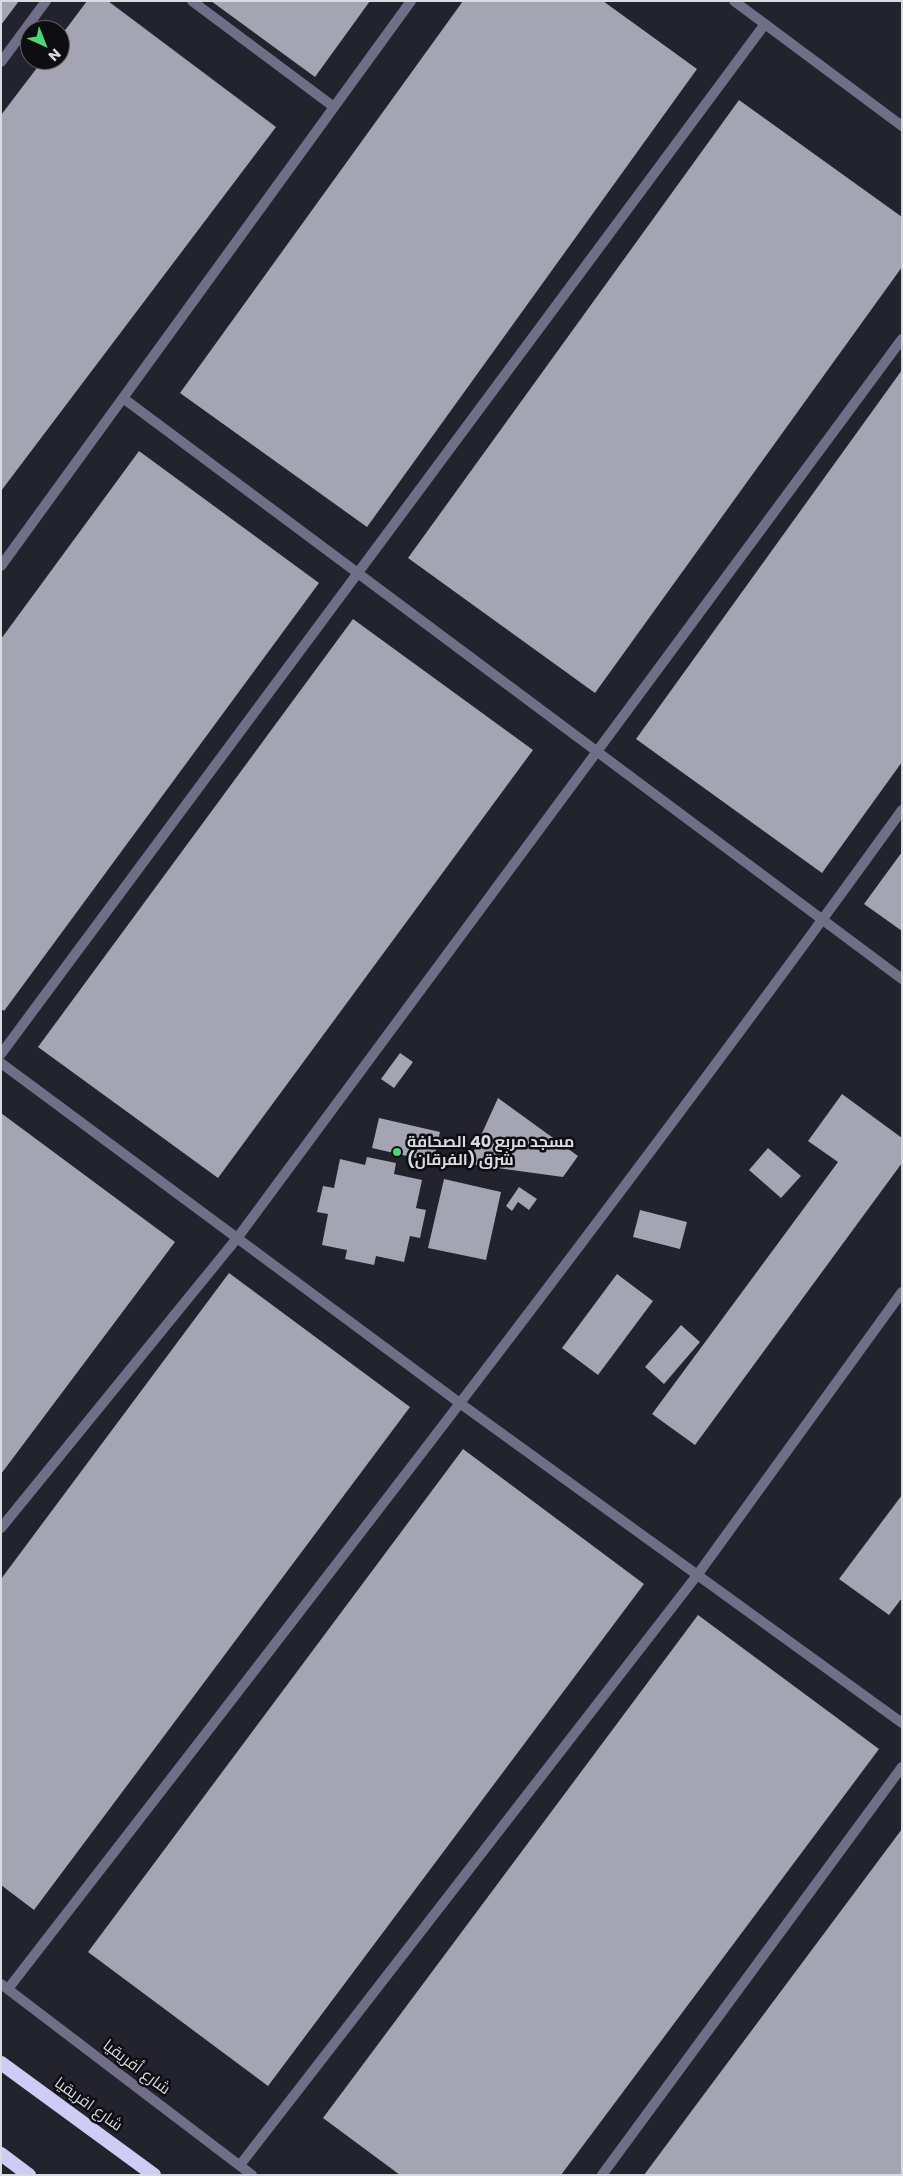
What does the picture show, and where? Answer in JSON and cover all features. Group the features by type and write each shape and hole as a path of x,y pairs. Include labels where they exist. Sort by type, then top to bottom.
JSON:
{"highway":[{"name":"شارع افريقيا","path":"1,2063 154,2175"},
{"path":"1,2154 29,2175"}],"street":[{"path":"1,62 46,1"},
{"path":"192,1 334,107"},
{"path":"1,566 411,1"},
{"path":"734,1 902,126"},
{"path":"1,1054 765,24"},
{"path":"1,1528 238,1237 902,339"},
{"path":"124,398 902,979"},
{"path":"5,1987 462,1404 902,810"},
{"path":"1,1063 462,1404 902,1723"},
{"path":"240,2166 698,1574 902,1292"},
{"path":"602,2175 902,1767"},
{"name":"شارع أفريقيا","path":"5,1987 252,2175"}],"building":[{"path":"1,1 19,1 1,25"},
{"path":"87,1 108,1 276,127 1,491 1,115 35,70 70,70 70,24"},
{"path":"211,1 370,1 315,77"},
{"path":"463,1 603,1 697,69 367,527 180,393"},
{"path":"739,100 902,217 902,267 595,693 408,558"},
{"path":"902,370 902,762 822,873 636,739"},
{"path":"139,451 319,583 4,1011 1,1009 1,639"},
{"path":"353,619 533,750 218,1178 38,1047"},
{"path":"902,852 902,931 864,904"},
{"path":"400,1053 413,1062 394,1088 381,1079"},
{"path":"842,1094 902,1138 902,1163 695,1445 652,1414 838,1162 808,1141"},
{"path":"498,1098 578,1156 563,1177 468,1164"},
{"path":"1,1113 175,1242 1,1474"},
{"path":"379,1118 440,1132 433,1162 372,1148"},
{"path":"768,1148 801,1176 781,1198 749,1170"},
{"path":"367,1157 396,1163 394,1174 422,1180 416,1208 426,1210 420,1238 410,1236 404,1262 376,1256 374,1265 345,1259 347,1250 322,1245 328,1214 317,1212 323,1186 334,1188 340,1159 365,1165"},
{"path":"444,1179 501,1192 486,1260 428,1248"},
{"path":"519,1187 537,1199 529,1210 518,1202 512,1211 506,1206"},
{"path":"640,1210 687,1222 680,1249 633,1237"},
{"path":"229,1273 410,1407 34,1910 1,1885 1,1579"},
{"path":"617,1274 653,1301 598,1375 562,1348"},
{"path":"681,1325 700,1342 664,1384 645,1367"},
{"path":"463,1449 644,1584 268,2086 88,1952"},
{"path":"902,1495 902,1598 889,1615 839,1579"},
{"path":"698,1615 879,1749 561,2175 400,2175 323,2118"},
{"path":"902,1829 902,2175 644,2175 702,2097"}],"place":[{"name":"مسجد مربع 40 الصحافة شرق (الفرقان)","path":"397,1152"}]}
